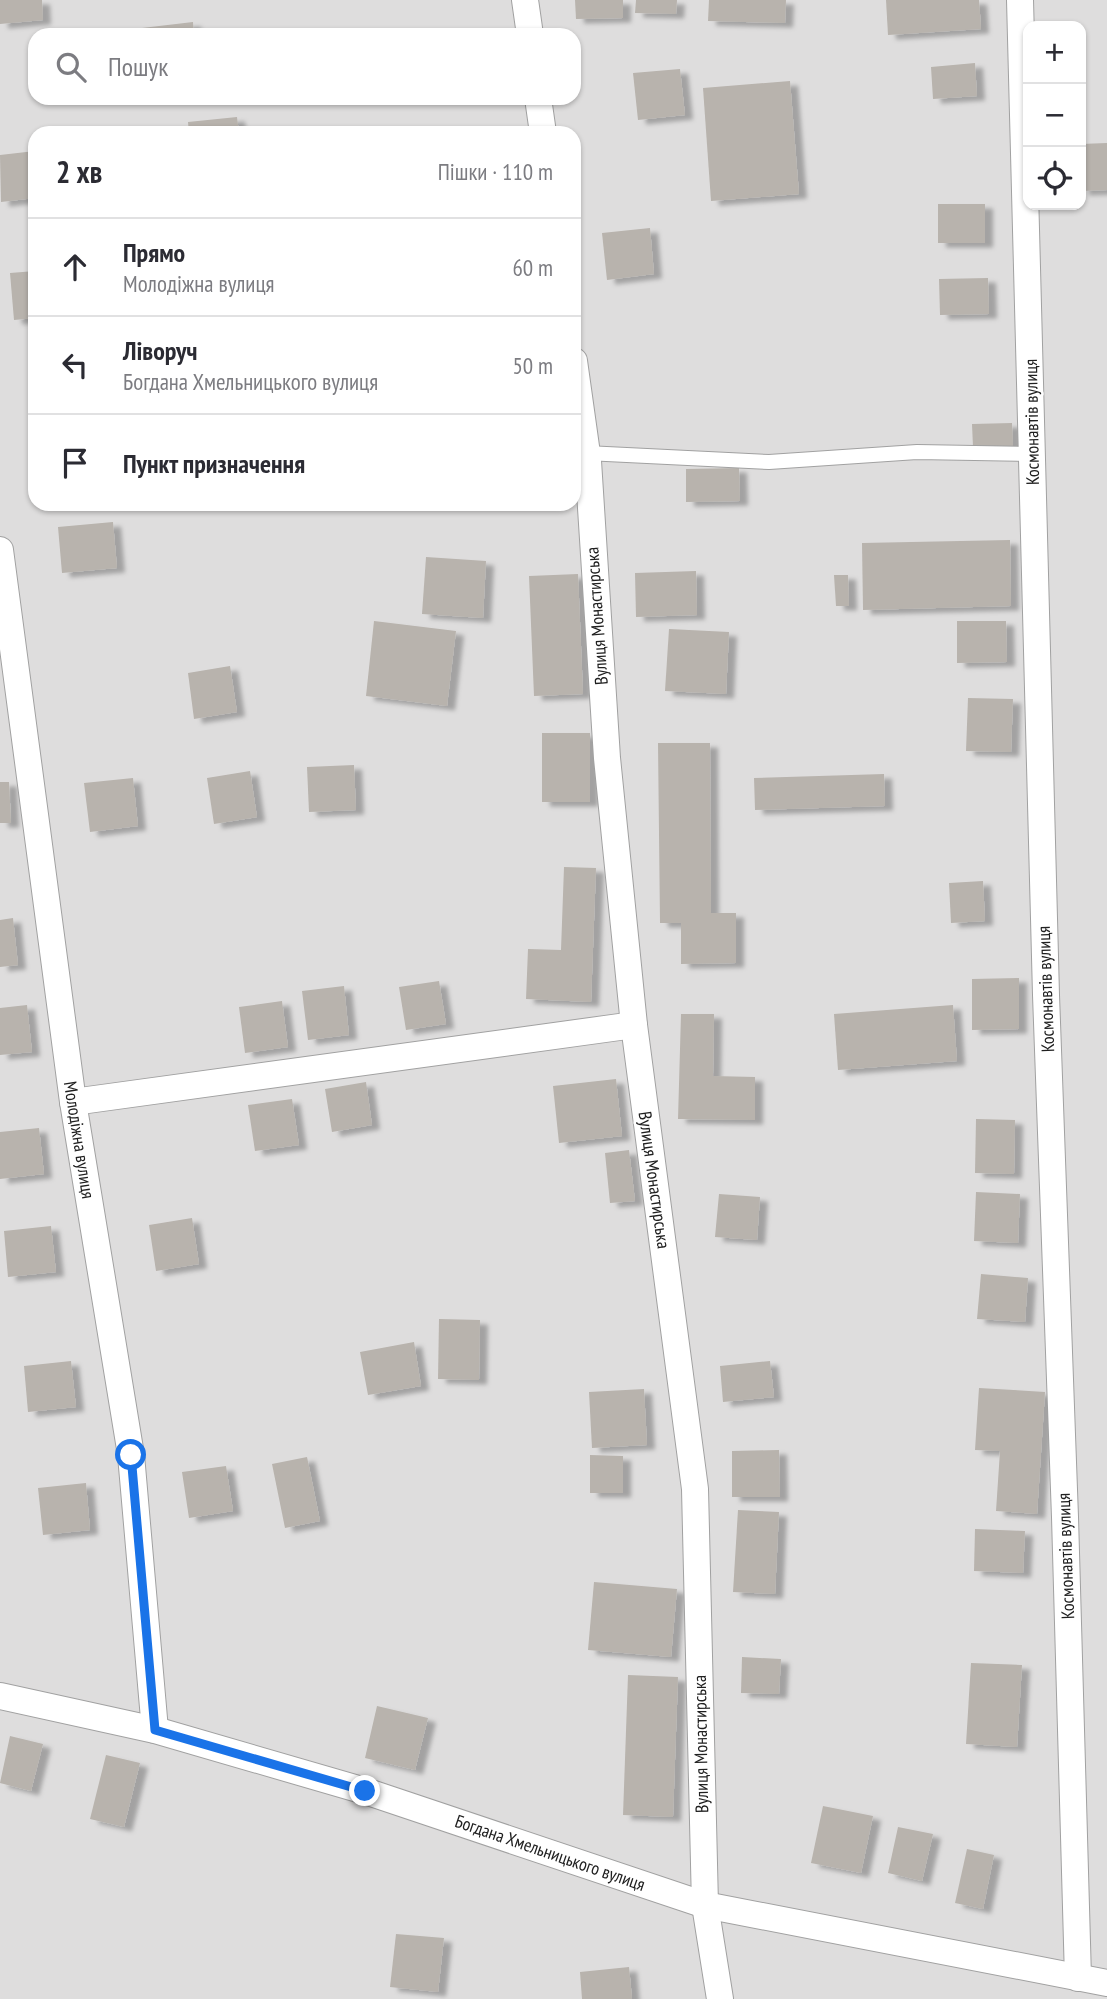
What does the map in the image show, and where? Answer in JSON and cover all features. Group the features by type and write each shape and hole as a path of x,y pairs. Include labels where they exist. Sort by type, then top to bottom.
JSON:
{"street":[{"path":"525,0 529,28"},
{"name":"Космонавтів вулиця","path":"1020,0 1046,995 1065,1504 1078,1978"},
{"path":"539,105 542,126"},
{"name":"Вулиця Монастирська","path":"581,415 607,758 634,1025 695,1489 705,1905 720,1999"},
{"name":"Молодіжна вулиця","path":"0,550 73,1102 131,1455 155,1730"},
{"path":"73,1102 634,1025"},
{"name":"Богдана Хмельницького вулиця","path":"0,1696 155,1730 365,1791 705,1905 1107,1983"}],"lane":[{"path":"586,453 769,462 917,452 1033,454"}],"shaded area":[{"path":"0,0 1107,0 1107,1999 0,1999"}],"building":[{"path":"0,0 42,0 43,20 0,24"},
{"path":"575,0 623,0 623,18 576,19"},
{"path":"636,0 677,0 676,14 635,13"},
{"path":"709,0 786,0 785,23 708,21"},
{"path":"886,0 979,0 981,29 888,35"},
{"path":"193,22 193,28 142,28"},
{"path":"975,63 977,96 933,99 931,67"},
{"path":"680,69 685,115 638,120 633,73"},
{"path":"790,81 799,194 711,201 703,88"},
{"path":"237,117 238,126 188,126 188,122"},
{"path":"1107,143 1107,190 1086,191 1086,144"},
{"path":"28,152 28,199 1,202 0,155"},
{"path":"938,204 985,204 985,243 938,243"},
{"path":"650,228 654,274 607,280 602,233"},
{"path":"28,272 28,319 14,320 10,273"},
{"path":"988,278 989,314 940,315 939,279"},
{"path":"1012,423 1013,446 973,447 972,424"},
{"path":"739,468 740,501 686,502 686,469"},
{"path":"113,522 117,568 62,573 58,527"},
{"path":"1010,540 1011,606 863,610 862,543"},
{"path":"426,557 486,561 483,618 422,614"},
{"path":"696,571 697,615 636,617 635,573"},
{"path":"578,574 583,694 534,696 529,576"},
{"path":"834,575 848,575 849,606 836,606"},
{"path":"374,621 456,631 447,706 366,696"},
{"path":"957,621 1006,621 1007,662 957,663"},
{"path":"669,629 729,632 726,694 665,691"},
{"path":"230,666 237,712 194,719 188,673"},
{"path":"968,698 1013,699 1011,752 966,751"},
{"path":"542,733 590,733 590,802 542,802"},
{"path":"658,743 710,743 711,913 736,913 736,963 681,964 681,923 660,923"},
{"path":"354,765 356,810 309,812 307,767"},
{"path":"250,771 257,817 214,824 207,778"},
{"path":"884,774 885,806 755,810 754,778"},
{"path":"133,778 138,826 90,832 84,783"},
{"path":"0,782 9,782 11,823 0,823"},
{"path":"564,867 596,868 591,1002 526,999 528,949 561,950"},
{"path":"983,881 985,921 951,923 949,883"},
{"path":"13,918 18,965 0,967 0,920"},
{"path":"1019,978 1019,1029 972,1030 972,979"},
{"path":"439,981 446,1024 406,1030 399,987"},
{"path":"344,986 349,1035 308,1040 302,991"},
{"path":"282,1001 288,1047 245,1053 239,1007"},
{"path":"27,1005 32,1052 0,1055 0,1008"},
{"path":"953,1005 957,1061 838,1070 834,1014"},
{"path":"681,1014 714,1014 713,1076 755,1077 755,1120 678,1119"},
{"path":"616,1079 622,1136 559,1143 553,1086"},
{"path":"366,1082 372,1125 332,1132 325,1089"},
{"path":"292,1099 299,1145 255,1151 248,1105"},
{"path":"976,1119 1015,1120 1014,1174 975,1173"},
{"path":"39,1128 44,1174 0,1179 0,1132"},
{"path":"629,1150 635,1201 610,1203 605,1153"},
{"path":"976,1192 1020,1194 1018,1243 974,1241"},
{"path":"719,1194 760,1197 757,1240 715,1237"},
{"path":"192,1218 199,1264 156,1271 149,1225"},
{"path":"51,1226 56,1272 8,1277 4,1231"},
{"path":"981,1274 1028,1278 1025,1322 977,1319"},
{"path":"439,1319 480,1320 479,1380 438,1379"},
{"path":"414,1342 421,1386 368,1395 360,1352"},
{"path":"71,1361 76,1407 28,1412 24,1366"},
{"path":"770,1361 774,1397 723,1402 720,1366"},
{"path":"979,1388 1045,1392 1037,1514 996,1511 1000,1451 975,1450"},
{"path":"644,1389 647,1445 592,1448 589,1392"},
{"path":"779,1450 780,1497 732,1497 732,1451"},
{"path":"590,1455 623,1456 623,1493 590,1493"},
{"path":"307,1457 320,1521 285,1528 272,1464"},
{"path":"226,1466 233,1511 189,1518 182,1472"},
{"path":"86,1483 90,1530 43,1535 38,1488"},
{"path":"738,1510 779,1512 775,1594 733,1592"},
{"path":"975,1529 1025,1531 1023,1573 974,1571"},
{"path":"594,1582 677,1589 671,1657 588,1650"},
{"path":"742,1657 781,1659 779,1694 741,1693"},
{"path":"971,1663 1022,1665 1017,1747 966,1744"},
{"path":"628,1675 678,1677 673,1817 623,1815"},
{"path":"377,1706 428,1718 415,1770 365,1758"},
{"path":"10,1736 43,1744 31,1791 0,1783"},
{"path":"106,1755 140,1763 124,1827 90,1819"},
{"path":"823,1806 873,1816 861,1873 811,1863"},
{"path":"898,1827 933,1834 922,1881 888,1873"},
{"path":"967,1849 994,1855 983,1909 955,1903"},
{"path":"396,1934 444,1938 438,1992 390,1987"},
{"path":"629,1967 632,1999 582,1999 580,1972"}],"route":[{"path":"131,1455 155,1730 365,1791"}]}
